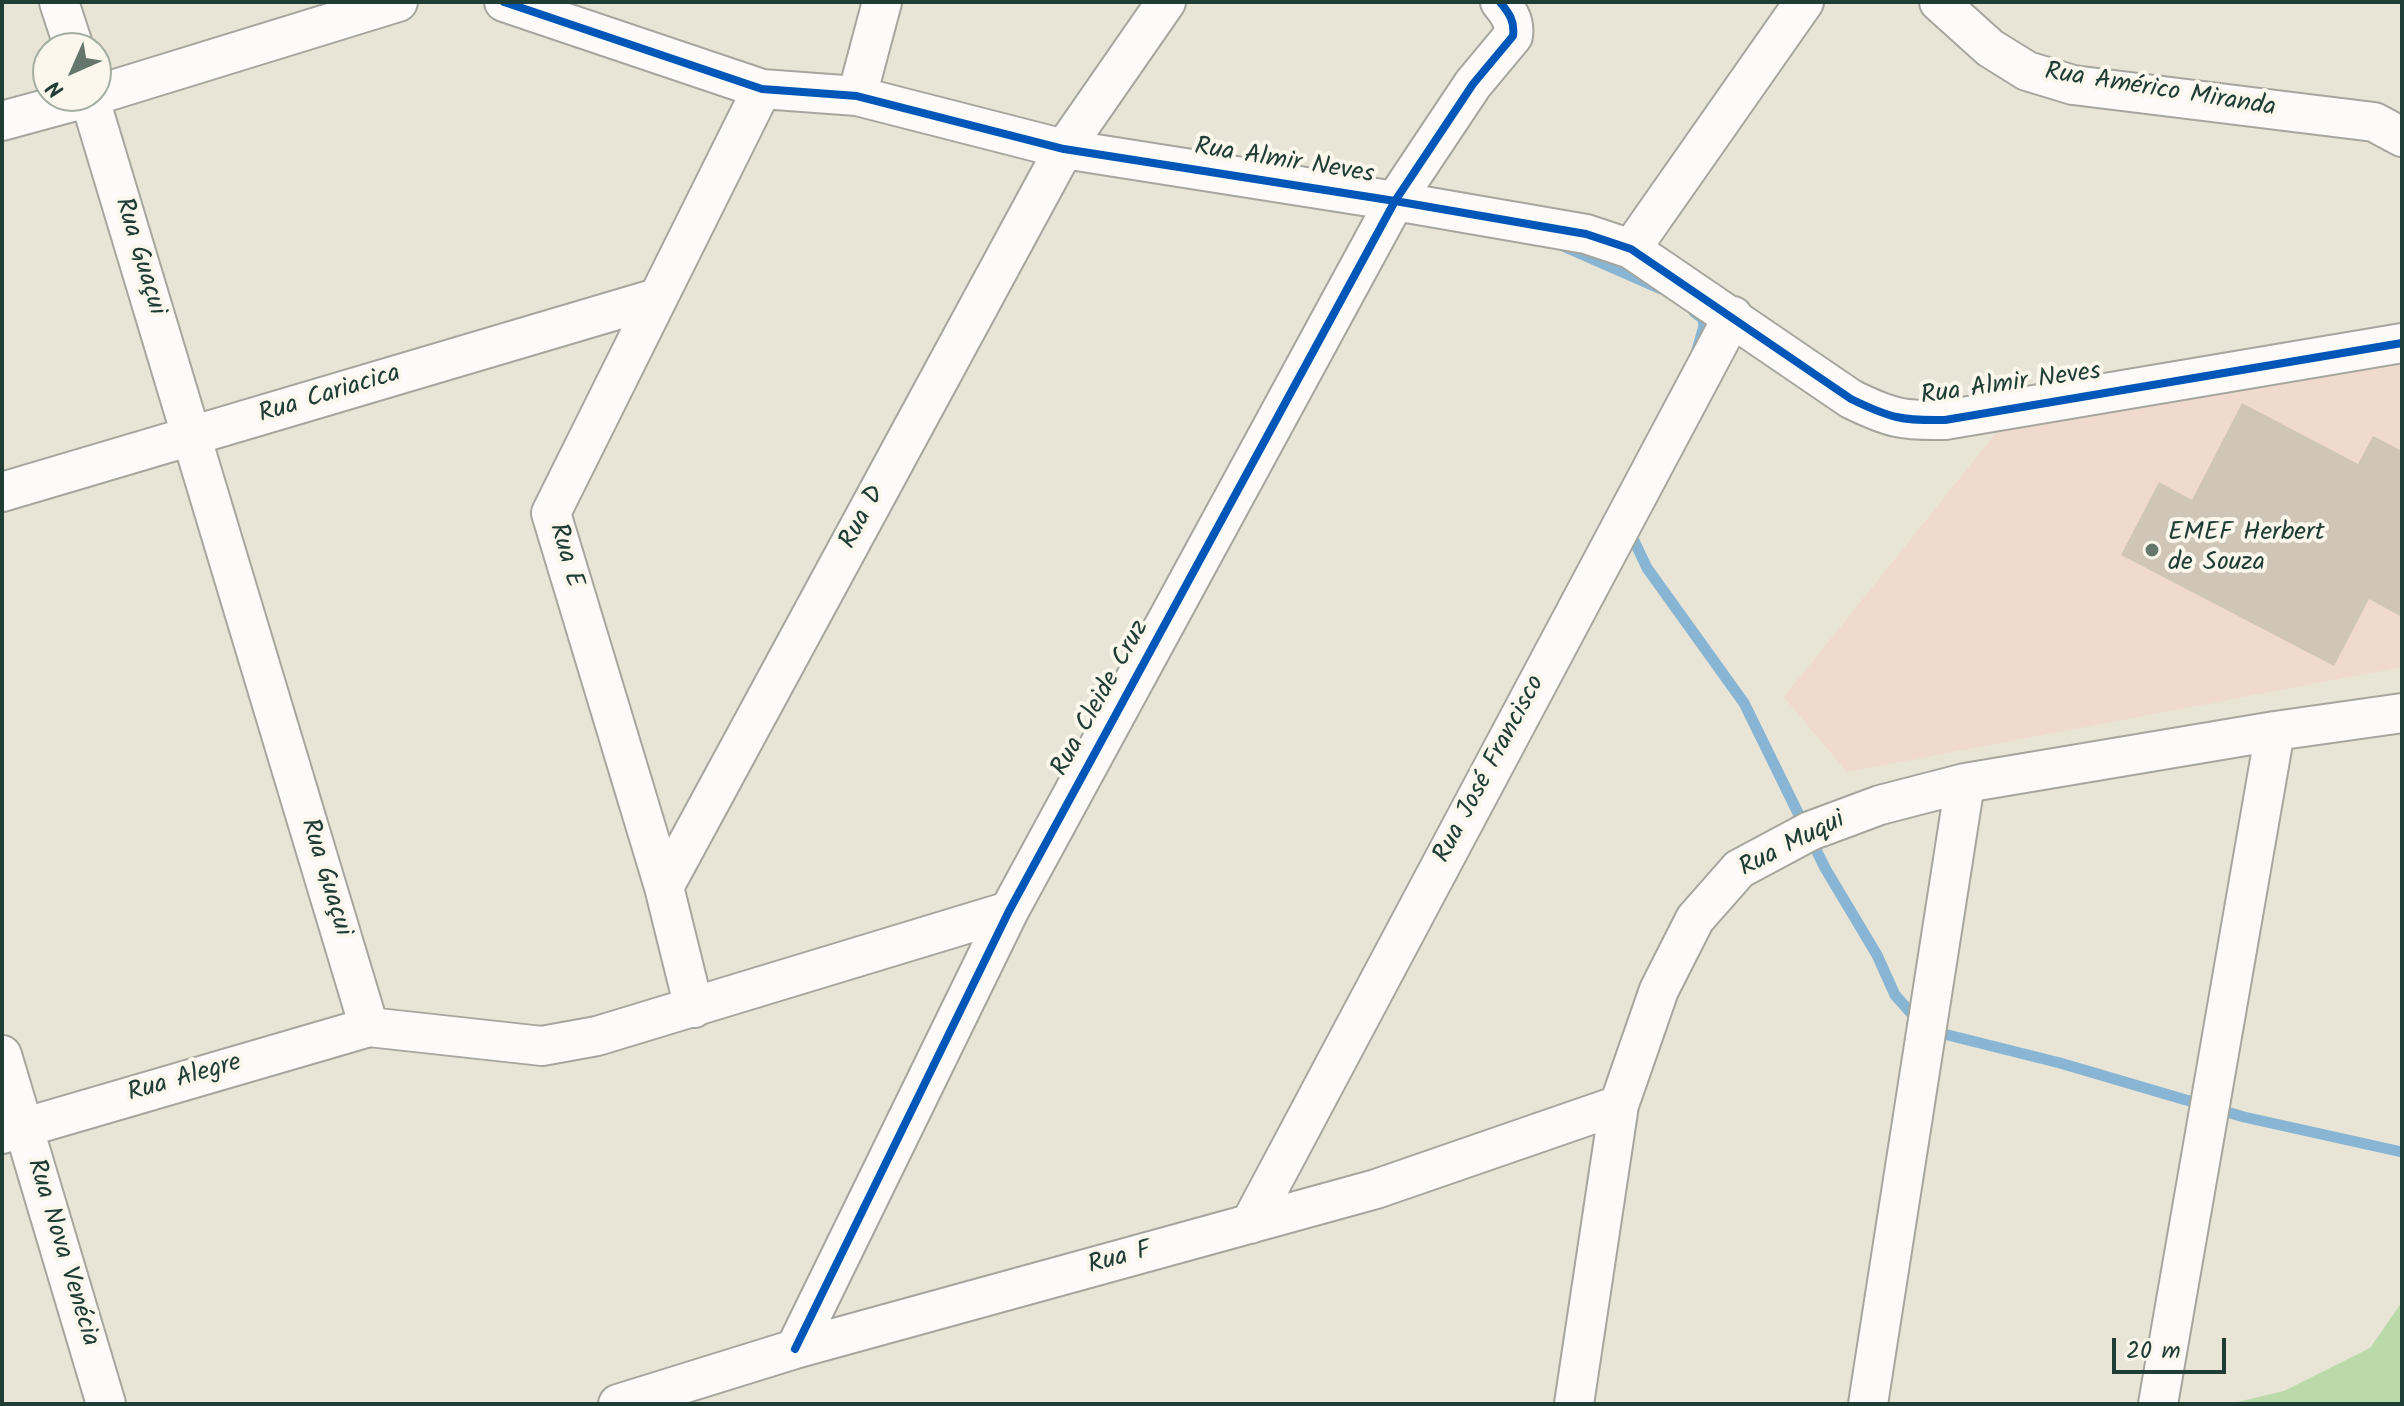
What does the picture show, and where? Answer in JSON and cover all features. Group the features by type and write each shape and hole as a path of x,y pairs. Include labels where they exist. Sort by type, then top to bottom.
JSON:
{"street":[{"path":"59,2 69,32"},
{"path":"112,90 398,2"},
{"name":"Rua Almir Neves","path":"504,2 762,89 857,96 1064,149 1586,234 1631,249 1851,399 1907,421 1945,420 2402,343"},
{"path":"857,96 882,2"},
{"name":"Rua D","path":"664,887 1064,149 1166,2"},
{"name":"Rua Cleide Cruz","path":"795,1349 1009,911 1395,201 1473,84 1513,36 1514,26 1510,15 1500,2"},
{"path":"1631,249 1804,2"},
{"name":"Rua Américo Miranda","path":"1939,2 1990,48 2027,71 2073,85 2374,122 2402,137"},
{"name":"Rua E","path":"694,1008 664,887 551,513 762,89"},
{"path":"2,121 34,112"},
{"name":"Rua Guaçui","path":"97,112 369,1027"},
{"name":"Rua Cariacica","path":"2,492 657,298"},
{"name":"Rua José Francisco","path":"1250,1224 1733,316"},
{"name":"Rua Muqui","path":"1574,1404 1619,1105 1659,990 1695,919 1739,869 1810,831 1880,805 1965,783 2402,713"},
{"path":"2158,1404 2275,731"},
{"path":"1868,1404 1965,783"},
{"path":"369,1027 542,1046 597,1036 694,1008 1009,911"},
{"name":"Rua Alegre","path":"12,1130 369,1027"},
{"name":"Rua Nova Venécia","path":"2,1055 12,1130 106,1404"},
{"name":"Rua F","path":"618,1404 795,1349 1376,1189 1619,1105"}],"shaded area":[{"name":"EMEF Herbert de Souza","path":"2402,355 2402,667 1847,772 1784,697 1996,433"}],"green space":[{"path":"2402,1302 2402,1404 2229,1404 2284,1391 2370,1348"}],"building":[{"path":"2242,403 2358,464 2373,436 2402,451 2402,617 2369,599 2334,666 2121,555 2159,482 2192,500"}],"waterway":[{"path":"1563,246 1661,289"},
{"path":"1694,312 1703,319 1704,326 1697,350"},
{"path":"1628,528 1647,568 1744,703 1825,868 1877,955 1895,995 1911,1013 1944,1034 2060,1063 2244,1117 2402,1152"}],"cycle path":[{"path":"504,2 762,89 857,96 1064,149 1586,234 1631,249 1851,399 1896,417 1945,420 2402,343"},
{"path":"795,1349 1009,911 1395,201 1473,84 1513,36 1511,18 1500,2"}],"place":[{"name":"EMEF Herbert de Souza","path":"2152,550"}]}
